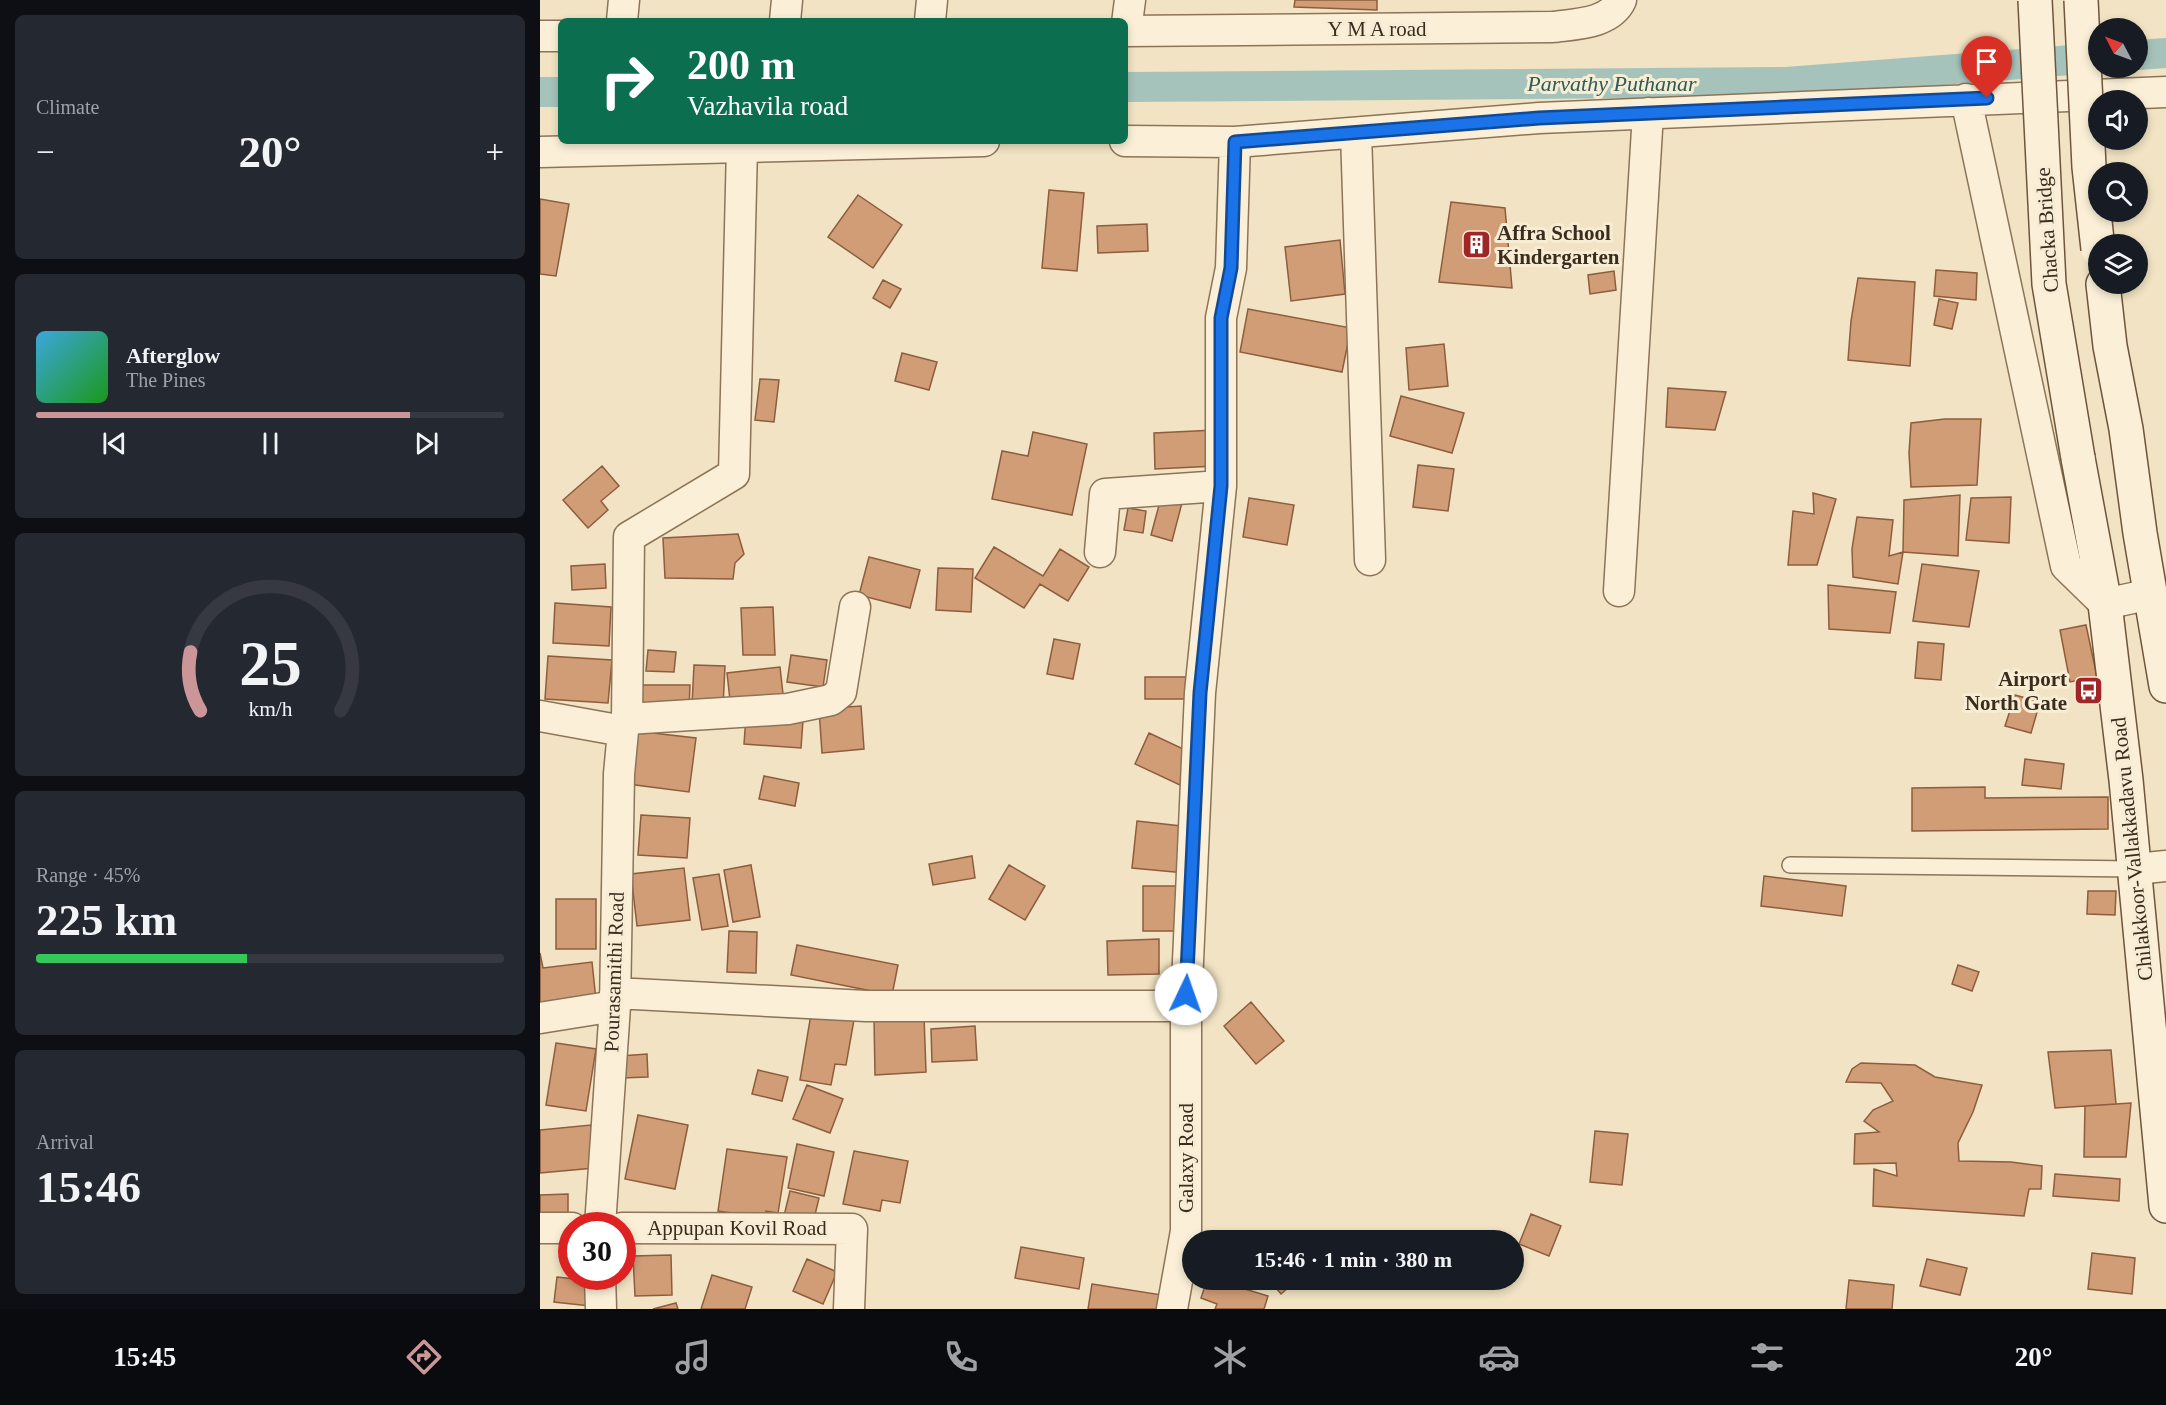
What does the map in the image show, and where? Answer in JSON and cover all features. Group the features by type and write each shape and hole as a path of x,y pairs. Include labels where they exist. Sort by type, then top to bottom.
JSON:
{"main road":[{"name":"Chacka Bridge","path":"2035,0 2049,284 2078,458"},
{"path":"2081,0 2089,167 2096,234"},
{"path":"2104,294 2110,346 2126,429 2166,686"},
{"name":"Chilakkoor-Vallakkadavu Road","path":"2078,458 2151,868 2166,1206"}],"street":[{"path":"622,18 624,0"},
{"path":"785,18 787,0"},
{"path":"930,18 932,0"},
{"path":"1128,18 1130,0"},
{"name":"Y M A road","path":"1128,31 1553,27 1589,22 1611,12 1621,0"},
{"path":"540,36 558,36"},
{"path":"1128,141 1235,142 1539,118 2166,92"},
{"path":"1966,99 2066,566 2105,604 2151,594"},
{"path":"1619,591 1648,113"},
{"path":"1356,133 1370,560"},
{"name":"Galaxy Road","path":"1172,1309 1186,1231 1186,1006 1200,693 1221,486 1221,318 1231,268 1235,142"},
{"path":"540,152 863,144"},
{"name":"Pourasamithi Road","path":"601,1212 615,1000 618,774 625,725 629,537 734,474 742,147"},
{"path":"1100,552 1105,494 1221,486"},
{"path":"540,716 625,725 768,711 831,700 841,692 855,607"},
{"path":"540,1018 615,1000 866,1006 1186,1006"},
{"path":"540,1228 558,1228"},
{"name":"Appupan Kovil Road","path":"636,1228 852,1229 849,1309"},
{"path":"600,1290 601,1309"}],"lane":[{"path":"1790,865 2151,868"}],"building":[{"path":"1295,0 1377,0 1377,10 1294,7"},
{"path":"1049,190 1084,193 1077,271 1042,268"},
{"path":"858,195 902,225 873,268 828,237"},
{"path":"540,199 569,204 556,276 540,274"},
{"name":"Affra School Kindergarten","path":"1451,202 1505,208 1512,288 1439,282"},
{"path":"1147,224 1148,251 1098,253 1097,226"},
{"path":"1340,240 1345,294 1291,301 1285,247"},
{"path":"1936,270 1977,273 1976,300 1934,296"},
{"path":"1614,271 1616,290 1590,294 1588,275"},
{"path":"1858,278 1915,282 1910,366 1848,360"},
{"path":"883,280 901,289 890,308 873,298"},
{"path":"1939,299 1958,303 1952,329 1934,325"},
{"path":"1248,309 1351,328 1342,372 1240,352"},
{"path":"1444,344 1448,386 1409,390 1406,348"},
{"path":"902,353 937,362 929,390 895,381"},
{"path":"760,379 779,380 774,422 755,420"},
{"path":"1668,388 1726,392 1715,430 1666,427"},
{"path":"1401,396 1464,413 1452,453 1390,436"},
{"path":"1945,419 1981,419 1977,485 1911,487 1909,453 1911,423"},
{"path":"1215,430 1216,466 1155,469 1154,433"},
{"path":"1033,432 1087,444 1072,515 992,499 1002,451 1028,456"},
{"path":"1418,465 1454,469 1448,511 1413,507"},
{"path":"602,466 619,486 601,501 608,510 588,528 563,500"},
{"path":"1813,493 1836,499 1817,565 1788,565 1793,511 1814,514"},
{"path":"1162,494 1183,499 1172,541 1151,535"},
{"path":"1960,495 1958,556 1903,552 1904,500"},
{"path":"2011,497 2009,543 1966,540 1971,498"},
{"path":"1249,498 1294,505 1287,545 1243,537"},
{"path":"1128,508 1146,511 1143,533 1124,530"},
{"path":"1857,517 1893,520 1889,556 1903,552 1898,584 1853,577 1852,549"},
{"path":"738,534 744,554 735,563 733,579 665,578 663,538"},
{"path":"994,547 1043,576 1060,549 1089,567 1068,601 1040,584 1024,608 975,578"},
{"path":"869,557 920,570 910,608 859,595"},
{"path":"605,564 606,588 572,590 571,566"},
{"path":"1922,564 1979,571 1969,627 1913,621"},
{"path":"938,568 973,569 971,612 936,610"},
{"path":"1828,585 1896,592 1890,633 1829,629"},
{"path":"555,603 611,607 609,646 553,643"},
{"path":"773,607 775,655 743,655 741,608"},
{"path":"2086,625 2097,677 2070,682 2060,630"},
{"path":"1054,639 1080,644 1073,679 1047,674"},
{"path":"1918,642 1944,644 1941,680 1915,678"},
{"path":"648,650 676,652 674,672 646,671"},
{"path":"791,655 827,660 823,687 787,682"},
{"path":"548,656 612,660 608,703 545,699"},
{"path":"694,665 725,666 723,707 692,705"},
{"path":"780,667 784,703 731,709 727,673"},
{"path":"1145,677 1192,677 1192,699 1145,699"},
{"path":"639,685 690,685 689,711 638,710"},
{"path":"2015,695 2040,702 2031,733 2005,726"},
{"path":"861,706 864,749 822,753 819,709"},
{"path":"746,716 803,720 801,748 744,744"},
{"path":"635,731 696,738 689,792 628,784"},
{"path":"1149,733 1194,754 1180,785 1135,764"},
{"path":"2025,759 2064,764 2061,789 2022,785"},
{"path":"764,776 799,783 795,806 759,799"},
{"path":"1985,787 1985,798 2108,797 2108,829 1912,831 1912,788"},
{"path":"641,815 690,818 687,858 638,855"},
{"path":"1137,821 1190,827 1185,873 1132,868"},
{"path":"972,856 975,878 933,885 929,864"},
{"path":"751,865 760,917 733,922 724,870"},
{"path":"1009,865 1045,886 1025,920 989,899"},
{"path":"684,868 690,920 637,926 631,874"},
{"path":"719,874 728,926 702,930 693,878"},
{"path":"1764,876 1846,886 1842,916 1761,906"},
{"path":"1143,886 1185,886 1185,931 1143,931"},
{"path":"2088,891 2116,891 2115,915 2087,914"},
{"path":"556,899 596,899 596,949 556,949"},
{"path":"729,931 757,932 756,973 727,972"},
{"path":"1159,939 1159,974 1108,975 1107,941"},
{"path":"797,945 898,965 892,995 791,975"},
{"path":"540,953 543,968 592,962 596,1000 540,1007"},
{"path":"1958,965 1979,972 1972,991 1952,984"},
{"path":"1251,1002 1284,1041 1256,1064 1224,1026"},
{"path":"811,1014 854,1020 846,1065 835,1064 831,1085 800,1080"},
{"path":"924,1016 926,1072 875,1075 874,1018"},
{"path":"975,1026 977,1060 932,1062 931,1029"},
{"path":"556,1043 596,1049 586,1111 546,1105"},
{"path":"2111,1050 2116,1104 2055,1108 2048,1052"},
{"path":"647,1054 648,1077 621,1078 620,1056"},
{"path":"1861,1063 1915,1065 1935,1077 1982,1085 1973,1112 1958,1143 1959,1161 2011,1162 2042,1166 2041,1189 2029,1189 2024,1216 1873,1206 1874,1169 1897,1176 1896,1163 1854,1164 1855,1134 1879,1132 1864,1121 1873,1110 1893,1101 1881,1083 1846,1082 1852,1069"},
{"path":"758,1070 788,1077 782,1101 752,1094"},
{"path":"807,1085 843,1099 830,1133 793,1119"},
{"path":"2131,1103 2126,1157 2084,1157 2085,1106"},
{"path":"638,1115 688,1125 675,1189 625,1179"},
{"path":"591,1125 594,1168 540,1173 540,1130"},
{"path":"1595,1131 1628,1134 1622,1185 1590,1182"},
{"path":"797,1144 834,1152 824,1196 788,1188"},
{"path":"727,1149 787,1157 778,1213 766,1211 765,1218 718,1211"},
{"path":"854,1151 908,1161 900,1203 882,1200 880,1211 843,1204"},
{"path":"2055,1174 2120,1179 2119,1201 2053,1196"},
{"path":"790,1191 819,1198 813,1223 784,1216"},
{"path":"568,1194 568,1212 558,1212 558,1226 540,1227 540,1195"},
{"path":"1531,1214 1561,1226 1549,1256 1524,1246 1524,1232"},
{"path":"1021,1247 1084,1258 1079,1289 1015,1278"},
{"path":"2092,1253 2135,1258 2132,1294 2088,1289"},
{"path":"671,1255 672,1295 635,1296 636,1256"},
{"path":"807,1259 837,1272 823,1304 793,1291"},
{"path":"1927,1259 1967,1268 1960,1295 1920,1286"},
{"path":"712,1275 752,1287 745,1309 701,1309"},
{"path":"557,1277 558,1290 592,1290 590,1306 554,1302"},
{"path":"1849,1280 1894,1285 1892,1309 1846,1309"},
{"path":"1092,1284 1162,1295 1159,1309 1088,1309"},
{"path":"1204,1290 1248,1290 1268,1296 1264,1309 1215,1309 1217,1304 1201,1298"},
{"path":"676,1303 678,1309 653,1309"}],"waterway":[{"name":"Parvathy Puthanar","path":"2148,54 2166,53"},
{"name":"Parvathy Puthanar","path":"1128,87 1786,82 2088,59"},
{"name":"Parvathy Puthanar","path":"540,92 558,92"}],"place":[{"name":"Affra School Kindergarten","path":"1476,245"},
{"name":"Airport North Gate","path":"2088,691"}],"route":[{"path":"1186,994 1200,693 1221,486 1221,318 1231,268 1235,142 1539,118 1987,98"}]}
